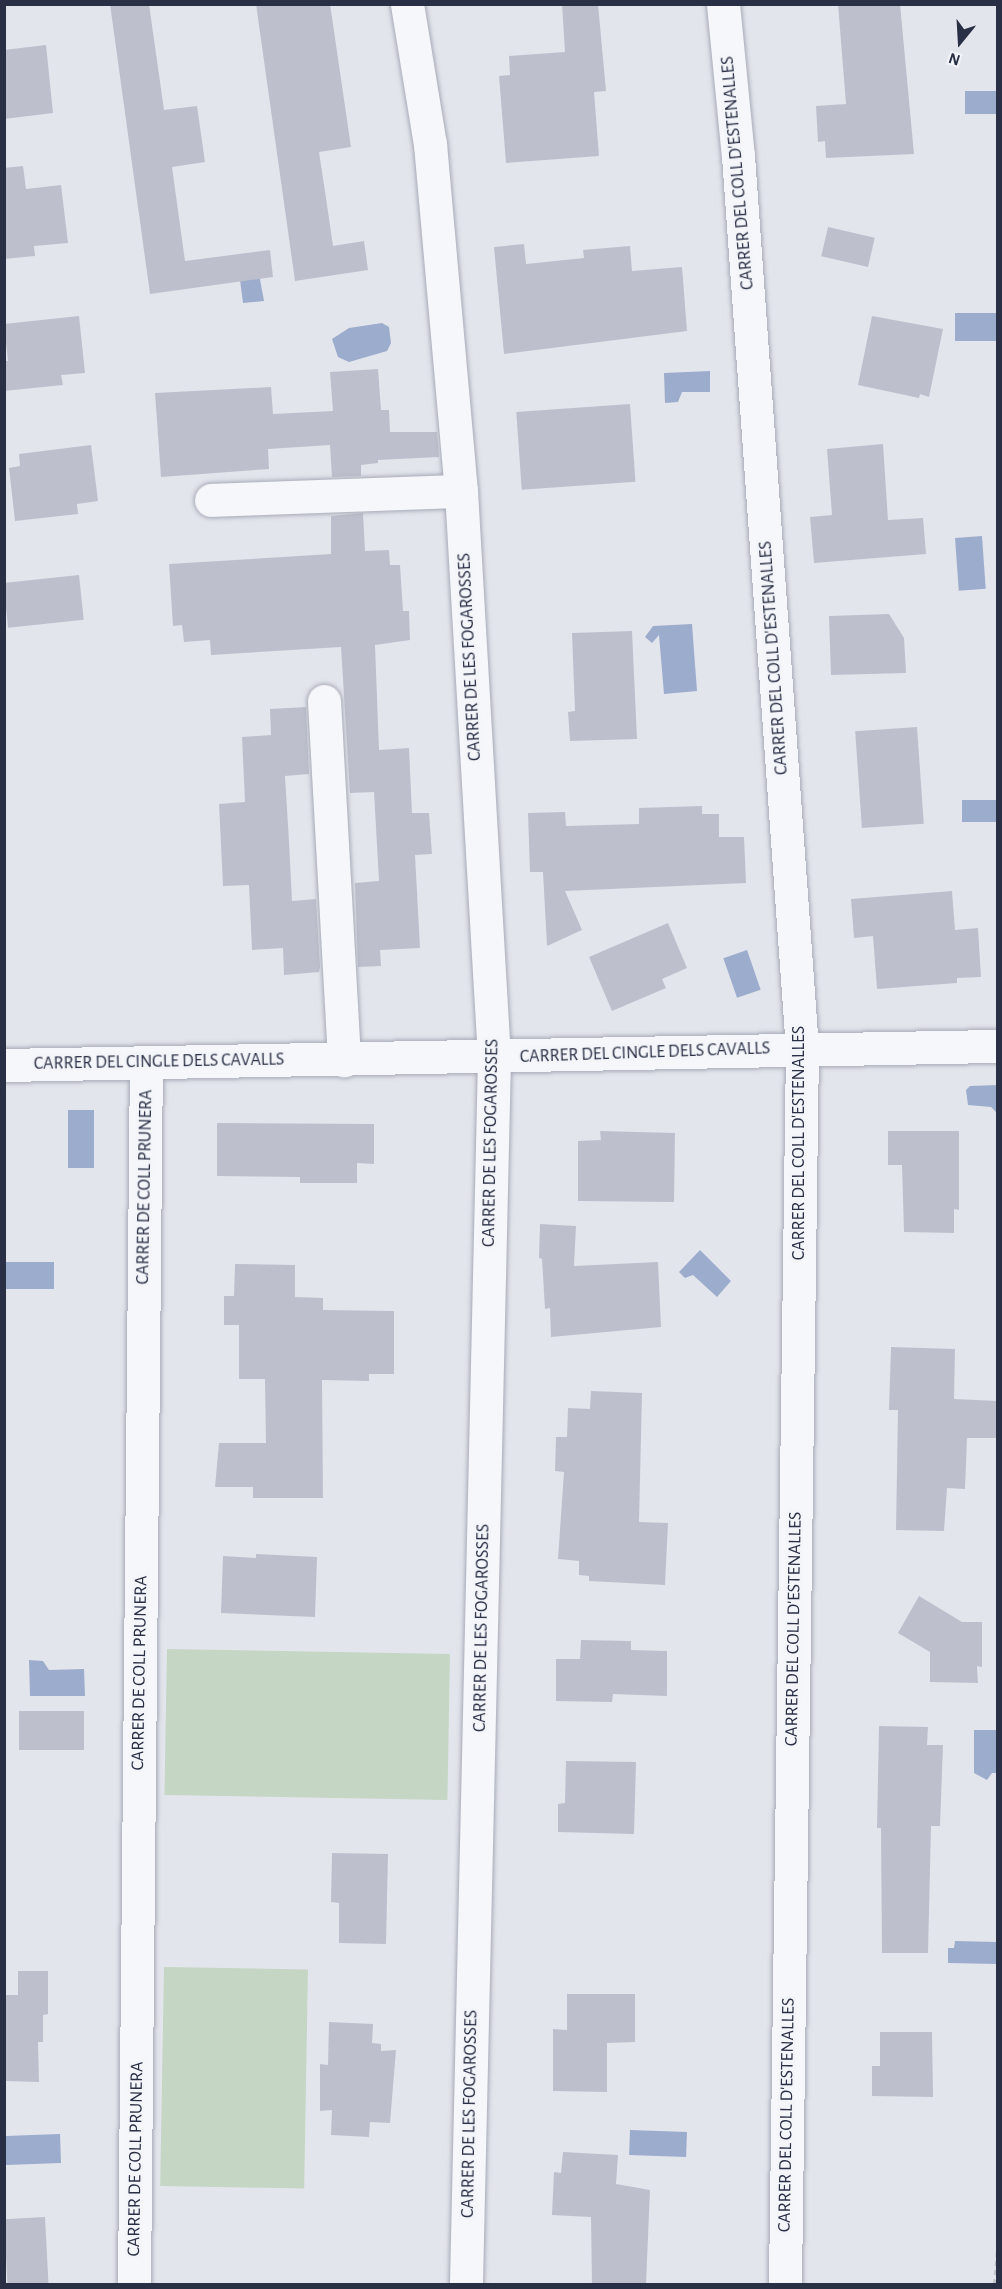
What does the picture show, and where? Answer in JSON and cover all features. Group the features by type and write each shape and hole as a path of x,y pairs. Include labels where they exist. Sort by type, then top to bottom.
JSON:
{"street":[{"name":"CARRER DE LES FOGAROSSES","path":"407,4 430,144 461,491 494,1058 466,2284"},
{"name":"CARRER DEL COLL D'ESTENALLES","path":"723,4 740,180 802,1048 785,2284"},
{"path":"211,500 461,491"},
{"path":"324,701 344,1060"},
{"name":"CARRER DEL CINGLE DELS CAVALLS","path":"4,1065 494,1058 802,1048 998,1046"},
{"name":"CARRER DE COLL PRUNERA","path":"134,2284 146,1062"}],"path":[{"path":"995,2284 998,2247"}],"green space":[{"path":"167,1649 450,1654 447,1800 164,1795"},
{"path":"164,1967 308,1970 304,2188 160,2186"}],"water":[{"path":"965,91 997,91 997,114 965,114"},
{"path":"237,256 259,274 264,301 243,303"},
{"path":"955,313 997,313 997,341 955,341"},
{"path":"382,323 389,327 391,343 387,351 349,362 338,357 332,339 349,328"},
{"path":"710,371 710,392 682,392 678,402 665,403 664,373"},
{"path":"982,536 986,589 959,591 955,538"},
{"path":"692,624 697,691 664,694 659,635 652,643 645,637 653,626"},
{"path":"962,800 997,800 997,822 962,822"},
{"path":"747,950 761,990 737,998 723,958"},
{"path":"997,1085 997,1113 991,1107 968,1105 966,1090 970,1086"},
{"path":"68,1110 94,1110 94,1168 68,1168"},
{"path":"700,1250 731,1281 717,1297 693,1275 685,1278 679,1272"},
{"path":"5,1262 54,1262 54,1289 5,1289"},
{"path":"29,1660 43,1661 49,1670 84,1669 85,1696 30,1696"},
{"path":"974,1730 996,1730 996,1773 992,1773 987,1780 974,1773"},
{"path":"955,1941 997,1942 997,1964 948,1963 948,1948 954,1948"},
{"path":"630,2130 687,2132 686,2157 629,2155"},
{"path":"60,2134 61,2163 6,2165 5,2136"}],"building":[{"path":"110,4 149,4 164,110 197,106 205,162 172,167 185,261 270,250 273,277 150,294"},
{"path":"256,4 330,4 351,147 319,152 333,246 364,241 368,270 295,281"},
{"path":"562,4 598,4 606,91 594,92 599,156 506,163 499,76 510,75 509,56 565,52"},
{"path":"838,4 900,4 914,154 826,158 825,141 818,142 816,106 846,104"},
{"path":"46,45 53,113 4,119 4,50"},
{"path":"23,166 26,189 61,185 68,243 34,246 35,256 4,259 4,168"},
{"path":"828,227 875,238 868,267 821,256"},
{"path":"524,244 526,264 584,258 583,250 630,246 632,271 682,267 687,331 504,354 494,247"},
{"path":"79,316 85,373 61,375 63,385 4,391 4,361 8,361 4,324"},
{"path":"872,316 943,329 929,397 920,394 919,398 858,385"},
{"path":"378,369 381,410 389,410 390,432 437,432 439,457 378,460 378,463 361,465 361,476 332,477 330,445 268,449 269,469 161,477 155,393 271,387 273,414 333,411 330,372"},
{"path":"630,404 635,482 522,490 516,412"},
{"path":"883,444 888,520 923,518 926,554 814,563 810,517 832,515 827,449"},
{"path":"91,445 98,501 77,504 78,514 15,521 9,468 20,466 19,454"},
{"path":"363,513 365,551 389,550 390,565 400,565 403,611 409,611 410,640 375,645 379,750 409,748 412,813 429,813 432,854 415,855 420,948 380,950 381,966 358,967 355,883 379,881 374,792 350,793 341,647 211,655 210,640 184,642 182,625 173,626 169,564 331,554 331,516"},
{"path":"79,575 84,620 8,628 4,583"},
{"path":"889,614 904,638 906,673 831,675 829,616"},
{"path":"632,631 637,739 570,741 568,712 575,711 572,633"},
{"path":"306,707 309,774 285,776 292,901 316,899 320,967 319,972 284,975 283,948 252,950 249,885 223,886 219,804 245,802 242,737 271,735 270,709"},
{"path":"917,727 924,824 862,828 855,731"},
{"path":"702,806 702,814 719,814 719,837 744,837 746,883 565,891 582,930 547,946 543,872 530,872 528,813 565,812 566,826 639,824 639,808"},
{"path":"952,891 955,930 978,928 981,977 957,978 957,983 877,989 873,936 854,938 851,899"},
{"path":"668,923 687,968 662,979 666,988 612,1011 589,957"},
{"path":"217,1123 374,1124 374,1164 357,1163 357,1183 300,1183 300,1177 217,1176"},
{"path":"600,1131 675,1133 674,1202 578,1201 578,1141 601,1140"},
{"path":"888,1131 959,1131 959,1210 954,1209 954,1233 904,1232 902,1165 888,1165"},
{"path":"540,1224 576,1226 574,1266 658,1262 661,1327 551,1337 550,1308 545,1309 542,1259 539,1258"},
{"path":"235,1264 295,1265 295,1297 323,1298 323,1310 394,1311 394,1374 369,1374 369,1381 322,1380 323,1498 253,1498 253,1487 215,1487 219,1443 266,1443 265,1379 239,1379 239,1325 224,1325 224,1296 234,1296"},
{"path":"891,1347 955,1349 954,1399 998,1401 998,1438 967,1438 965,1489 947,1488 944,1531 896,1530 898,1410 889,1410"},
{"path":"591,1391 642,1393 639,1522 668,1523 665,1585 589,1581 589,1576 579,1575 579,1561 558,1559 564,1472 555,1471 556,1437 567,1437 568,1408 590,1409"},
{"path":"256,1554 317,1557 315,1617 221,1613 223,1556 256,1558"},
{"path":"919,1596 962,1622 982,1622 982,1667 977,1666 978,1683 930,1682 930,1652 898,1633"},
{"path":"581,1640 631,1641 631,1650 667,1651 667,1696 613,1694 612,1702 556,1701 556,1659 580,1659"},
{"path":"19,1711 84,1711 84,1750 19,1750"},
{"path":"879,1726 928,1727 927,1745 943,1745 940,1826 931,1826 928,1953 882,1953 881,1828 877,1828"},
{"path":"566,1761 636,1762 634,1834 558,1832 558,1804 565,1803"},
{"path":"332,1853 388,1854 386,1944 339,1943 339,1903 331,1902"},
{"path":"18,1971 48,1971 48,2014 43,2015 43,2042 38,2042 39,2082 4,2081 4,1995 18,1995"},
{"path":"567,1994 635,1994 635,2042 607,2043 607,2092 553,2091 553,2029 567,2030"},
{"path":"329,2022 373,2024 372,2043 381,2044 381,2051 396,2050 390,2123 370,2122 369,2137 331,2135 332,2110 320,2111 320,2064 328,2065"},
{"path":"880,2032 932,2032 933,2097 872,2096 872,2066 880,2066"},
{"path":"563,2152 618,2155 616,2184 650,2190 646,2284 592,2284 591,2217 552,2215 554,2172 561,2173"},
{"path":"45,2217 49,2284 7,2284 4,2219"}]}
